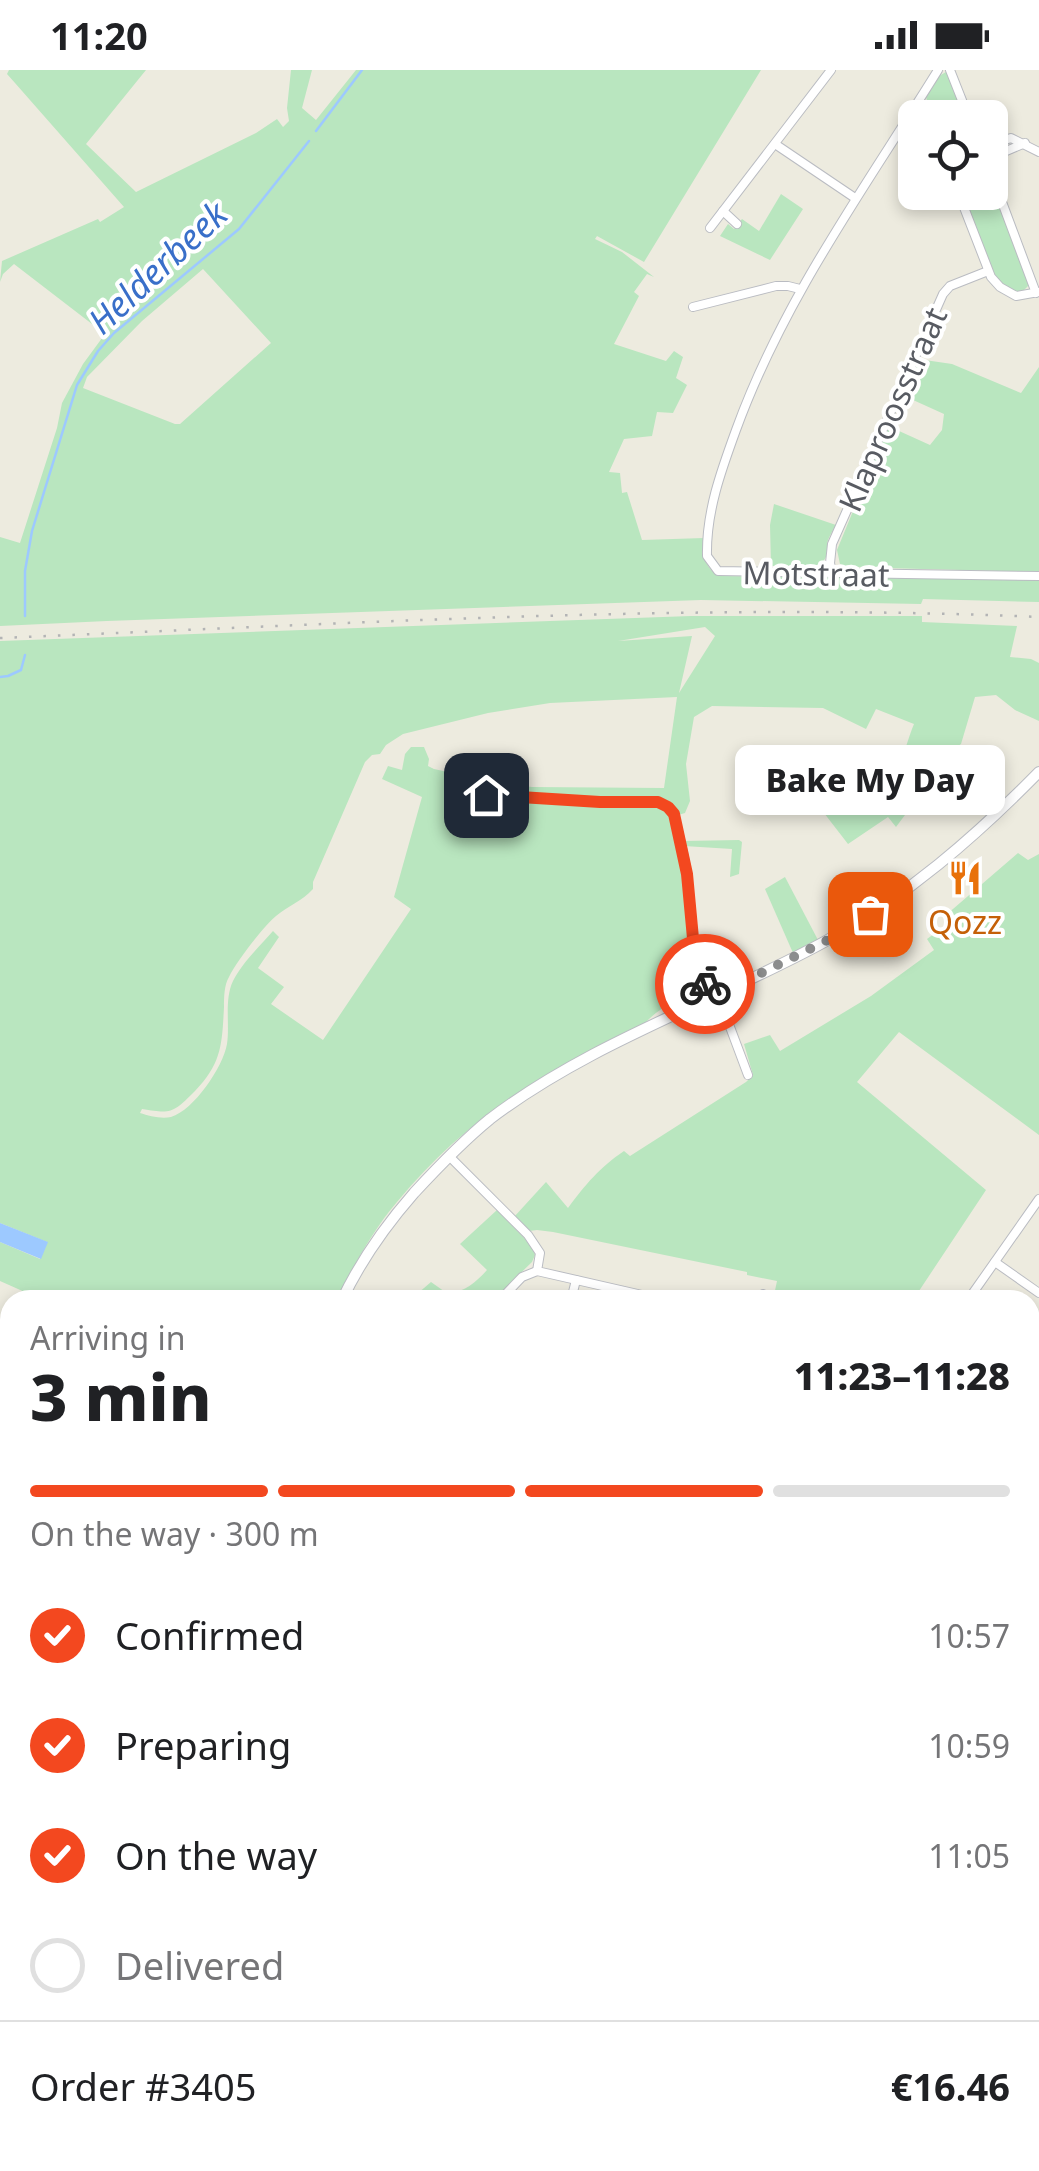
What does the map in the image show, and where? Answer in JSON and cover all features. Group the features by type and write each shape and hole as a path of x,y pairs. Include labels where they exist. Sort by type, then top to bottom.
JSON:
{"street":[{"path":"710,228 831,70"},
{"name":"Motstraat","path":"938,70 918,112 856,198 800,289 764,359 729,448 710,512 707,556 718,571 1039,576"},
{"path":"950,70 962,100"},
{"path":"1008,139 1039,152"},
{"path":"775,144 856,198"},
{"path":"1008,151 1024,144"},
{"path":"965,210 988,270 1000,287 1016,296 1038,293 1034,271 1007,210"},
{"path":"723,211 737,224"},
{"name":"Klaproosstraat","path":"832,574 832,544 944,294 950,286 988,270"},
{"path":"693,307 776,286 800,289"},
{"path":"348,1290 397,1213 486,1122 549,1079 828,940 870,914 957,850 1039,772"},
{"path":"486,795 658,802 668,807 674,814 687,874 700,975 733,1031 748,1075"},
{"path":"450,1157 528,1235 540,1253 536,1272"},
{"path":"975,1290 1039,1200"},
{"path":"995,1262 1035,1290"},
{"path":"510,1290 522,1277 536,1272 620,1290"},
{"path":"574,1290 576,1280"}],"green space":[{"path":"9,70 146,70 86,144 136,192 277,119 283,127 289,121 291,70 312,70 302,108 316,120 356,70 761,70 644,262 597,236 595,239 622,252 654,277 647,274 634,292 639,296 614,344 666,361 674,351 683,357 676,378 687,385 673,413 657,412 652,436 624,439 609,472 620,473 622,493 627,492 642,540 704,538 706,561 721,576 1039,579 1039,602 701,600 0,626 0,537 20,543 62,403 105,334 14,264 0,282 2,261 98,219 100,222 124,207 7,74","holes":["203,269 271,343 180,424 83,388 87,377 142,321"]},
{"path":"948,74 958,100 927,100 939,76"},
{"path":"781,194 803,209 770,260 720,236 728,224 734,229 742,219 759,231"},
{"path":"968,210 1002,210 1029,279 1023,291 1014,292 996,280"},
{"path":"918,359 952,364 1021,393 1039,367 1039,572 840,564 837,550 888,426 930,445 942,430 944,414 902,395"},
{"path":"774,504 836,525 822,562 809,567 771,566"},
{"path":"691,616 922,616 922,622 1017,626 1010,657 1039,663 1039,721 1015,710 996,695 975,697 961,744 901,794 911,807 896,827 888,817 848,844 824,813 833,797 867,804 878,796 894,778 914,724 876,709 866,729 823,708 712,706 694,717 686,764 690,801 685,813 678,815 672,807 654,799 599,799 657,806 671,816 684,876 692,962 704,995 672,1003 645,1023 542,1078 481,1120 424,1171 388,1213 341,1290 20,1290 0,1281 0,1242 40,1259 47,1242 0,1223 0,641","holes":["705,627 715,636 679,693 692,636 618,641","677,697 664,788 498,783 434,769 428,766 424,747 411,747 405,754 402,770 388,766 382,779 422,797 394,897 411,909 323,1040 271,1004 284,987 258,968 279,937 273,931 233,981 227,1044 206,1086 189,1106 171,1117 140,1113 142,1109 176,1108 211,1071 221,1042 227,980 271,921 313,889 365,762 403,734 488,713 550,703"]},
{"path":"739,840 739,874 730,877 732,849 684,846 683,841"},
{"path":"1018,853 1028,860 1039,854 1039,1135 899,1032 857,1082 986,1190 920,1290 775,1290 777,1281 747,1272 553,1232 529,1231 514,1217 546,1182 568,1208 593,1177 624,1151 630,1156 746,1082 753,1075 744,1044 770,1035 780,1051 871,996 934,950 927,939 951,921 946,915"},
{"path":"785,877 818,940 793,953 765,889"},
{"path":"497,1210 533,1247 535,1255 503,1290 462,1290 487,1270 460,1244"},
{"path":"431,1282 442,1290 422,1290"}],"water":[{"path":"0,1223 48,1242 41,1259 0,1242"}],"waterway":[{"name":"Helderbeek","path":"316,131 362,70"},
{"name":"Helderbeek","path":"25,616 25,571 32,531 77,385 114,333 239,229 309,141"},
{"name":"Helderbeek","path":"0,677 21,670 25,655"}],"railway":[{"path":"0,638 649,613 1039,617"}],"way so far":[{"path":"705,984 711,998 828,940 870,914"}],"place":[{"name":"Qozz","path":"965,878"},
{"name":"Bake My Day","path":"870,914"}],"route":[{"path":"486,795 658,802 668,807 674,814 687,874 694,949 705,984"}]}
